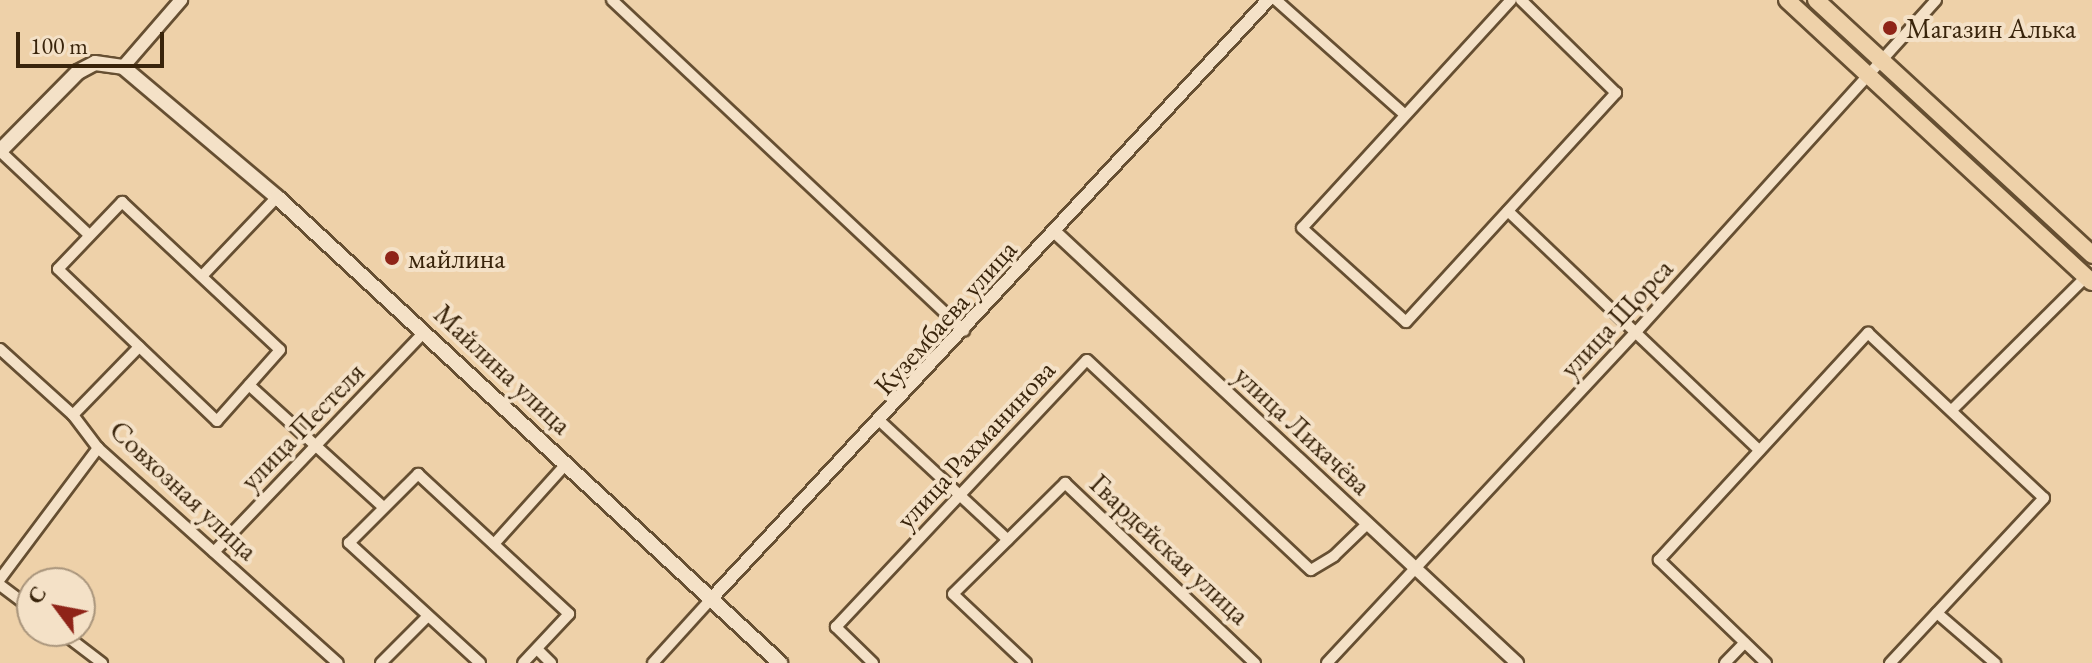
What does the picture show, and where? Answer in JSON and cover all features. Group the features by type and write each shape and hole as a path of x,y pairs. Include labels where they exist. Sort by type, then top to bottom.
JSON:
{"main road":[{"path":"1787,0 2089,280"},
{"path":"1816,0 2092,255"},
{"path":"0,151 78,72 95,63 123,67"},
{"name":"Майлина улица","path":"123,67 277,197 780,663"}],"street":[{"path":"123,67 181,0"},
{"path":"612,0 964,331"},
{"name":"Кузембаева улица","path":"653,663 881,422 1268,0"},
{"path":"1276,0 1403,113"},
{"path":"1511,0 1403,113 1302,228 1406,322 1616,93 1521,0"},
{"name":"улица Щорса","path":"1327,663 1637,331 1936,0"},
{"path":"0,151 89,235"},
{"path":"202,276 277,197"},
{"path":"122,202 202,276 280,350 217,421 58,269 122,202"},
{"path":"1508,211 1759,450"},
{"name":"улица Лихачёва","path":"1055,232 1517,663"},
{"path":"1952,410 2089,280"},
{"name":"улица Пестеля","path":"214,552 424,332"},
{"path":"1766,663 1659,560 1868,333 2044,498 1890,663"},
{"path":"73,415 139,347"},
{"name":"Совхозная улица","path":"0,349 73,415 98,448 338,663"},
{"name":"улица Рахманинова","path":"873,663 836,627 1087,360 1311,570 1334,556 1368,523"},
{"path":"249,385 383,507"},
{"path":"881,422 1008,540"},
{"path":"16,596 0,582 98,448"},
{"path":"494,544 567,463"},
{"path":"480,663 349,543 418,474 569,614 523,663"},
{"name":"Гвардейская улица","path":"1026,663 953,594 1065,483 1255,663"},
{"path":"1937,613 1995,663"},
{"path":"381,663 428,616"},
{"path":"1725,663 1744,643"},
{"path":"81,647 102,663"},
{"path":"537,649 551,663"}],"place":[{"name":"Магазин Алька","path":"1890,28"},
{"name":"майлина","path":"392,258"}]}
